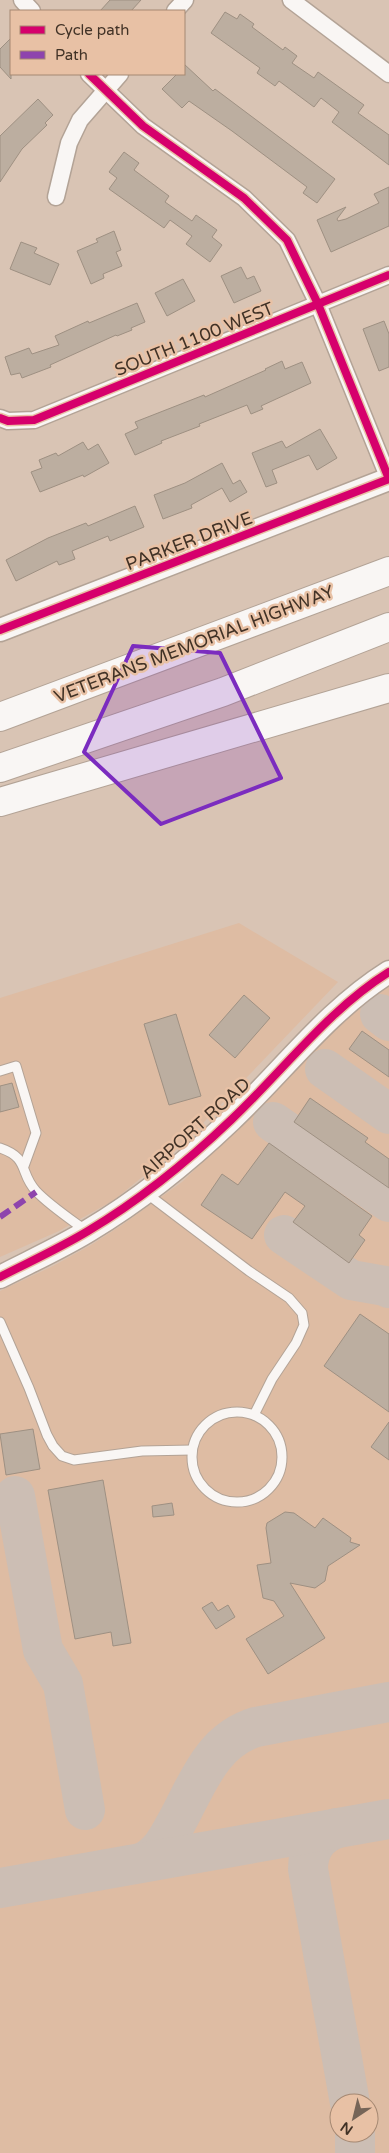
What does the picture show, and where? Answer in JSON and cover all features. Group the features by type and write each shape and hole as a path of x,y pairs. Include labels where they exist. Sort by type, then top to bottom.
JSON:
{"highway":[{"name":"VETERANS MEMORIAL HIGHWAY","path":"0,717 389,571"},
{"path":"0,768 223,692 389,627"},
{"path":"0,802 389,688"}],"street":[{"path":"22,0 31,10"},
{"path":"176,10 185,0"},
{"path":"291,0 389,74"},
{"path":"90,75 143,126 244,198 286,240 318,304 389,479"},
{"path":"56,197 69,143 80,120 119,75"},
{"name":"SOUTH 1100 WEST","path":"4,419 34,420 389,275"},
{"name":"PARKER DRIVE","path":"0,630 389,479"},
{"name":"AIRPORT ROAD","path":"0,1277 87,1232 146,1193 177,1169 232,1120 328,1021 376,980 389,972"}],"lane":[{"path":"0,1070 16,1066 36,1133 24,1166"},
{"path":"0,1148 13,1152 24,1166 29,1181 36,1192 87,1232"},
{"path":"146,1193 288,1298 302,1313 304,1325 296,1343 272,1379 254,1415"},
{"path":"0,1322 47,1434 53,1446 62,1456 74,1460 142,1451 192,1450"},
{"path":"227,1412 241,1412 254,1415 273,1430 280,1443 282,1457 279,1472 273,1484 263,1494 251,1500 237,1502 224,1500 202,1486 192,1463 192,1450 200,1432 214,1417 227,1412"}],"highlighted area":[{"path":"133,646 220,653 281,778 161,824 84,752"}],"shaded area":[{"path":"239,923 338,982 184,1143 114,1200 59,1231 0,1257 0,998"},
{"path":"389,983 389,2153 0,2153 0,1291 53,1266 122,1225 182,1182 237,1129 339,1023"}],"building":[{"path":"110,0 141,0 132,10 101,10"},
{"path":"225,12 237,19 240,14 254,24 252,27 283,50 285,47 297,56 292,63 314,78 318,72 364,105 358,113 389,135 389,165 332,122 339,112 321,98 314,107 279,81 275,86 257,73 260,68 211,33"},
{"path":"10,39 11,79 0,67 0,49"},
{"path":"185,65 213,91 215,89 335,179 317,203 303,193 307,187 232,131 189,101 182,108 162,89 176,75 185,75"},
{"path":"38,99 53,115 45,123 47,125 22,149 0,182 0,136"},
{"path":"124,152 139,163 134,170 169,196 165,202 192,221 196,215 217,230 212,237 222,245 210,262 186,244 192,236 170,220 164,228 109,189 117,178 109,172"},
{"path":"389,187 389,226 331,252 317,220 346,207 337,219 338,221 346,219 379,203 374,194"},
{"path":"114,231 121,250 116,252 122,266 103,274 104,278 91,284 77,251 98,242 96,239"},
{"path":"21,242 37,248 34,253 59,264 50,285 10,269"},
{"path":"241,267 247,279 254,276 261,291 234,303 221,276"},
{"path":"183,279 195,301 167,316 155,293"},
{"path":"137,303 145,322 131,328 132,330 116,335 50,365 51,367 22,378 20,373 11,375 5,357 29,348 32,354 59,345 55,336 88,321 89,323"},
{"path":"384,321 389,334 389,367 379,371 363,329"},
{"path":"282,361 285,369 302,362 311,383 261,406 263,409 251,414 247,405 199,424 200,426 161,441 162,443 135,455 125,434 138,428 135,422 204,395 205,397"},
{"path":"320,429 337,458 317,470 309,455 272,470 277,483 266,487 252,453 282,441 286,448"},
{"path":"83,442 88,450 98,444 109,463 84,477 83,475 40,492 31,472 42,468 39,460 56,453 58,456"},
{"path":"222,463 233,484 240,480 247,492 230,502 222,488 191,505 192,508 163,519 154,495 185,483"},
{"path":"135,506 144,527 110,541 108,536 72,551 75,559 59,565 57,561 16,581 6,560 48,538 86,523 88,526"},
{"path":"244,995 270,1018 235,1058 209,1035"},
{"path":"176,1014 201,1096 169,1105 144,1024"},
{"path":"362,1031 389,1050 389,1077 349,1049"},
{"path":"12,1083 19,1107 0,1112 0,1086"},
{"path":"310,1098 368,1138 365,1142 389,1159 389,1188 294,1122"},
{"path":"269,1143 372,1216 359,1235 365,1240 349,1263 293,1222 305,1206 285,1192 252,1239 201,1205 222,1174 238,1185"},
{"path":"360,1314 389,1334 389,1412 324,1366"},
{"path":"389,1422 389,1460 371,1447"},
{"path":"33,1429 40,1469 6,1475 0,1434"},
{"path":"103,1480 131,1643 113,1646 111,1632 75,1639 48,1490"},
{"path":"172,1503 174,1515 153,1517 152,1506"},
{"path":"285,1512 294,1513 315,1528 323,1518 351,1538 350,1542 360,1545 328,1566 325,1581 315,1588 290,1583 325,1638 268,1674 246,1639 284,1616 274,1601 263,1598 257,1565 271,1563 267,1523"},
{"path":"212,1602 218,1611 228,1605 235,1617 216,1629 202,1608"}],"taxiway":[{"path":"380,1014 389,1021"},
{"path":"325,1069 389,1114"},
{"path":"273,1122 389,1202"},
{"path":"284,1235 351,1280 389,1288"},
{"path":"15,1496 43,1650 63,1684 85,1810"},
{"path":"144,1862 154,1855 166,1841 206,1767 227,1743 240,1734 256,1727 389,1702"},
{"path":"0,1888 389,1819"},
{"path":"337,1828 324,1835 315,1844 308,1862 308,1869 348,2093"},
{"path":"355,2143 355,2153"}],"marked path":[{"path":"0,1217 36,1192"}],"cycle path":[{"path":"90,75 143,126 244,198 287,240 318,304 389,479"},
{"path":"0,418 8,421 34,420 389,275"},
{"path":"0,630 389,479"},
{"path":"0,1277 88,1231 162,1180 231,1120 346,1004 389,972"}]}
